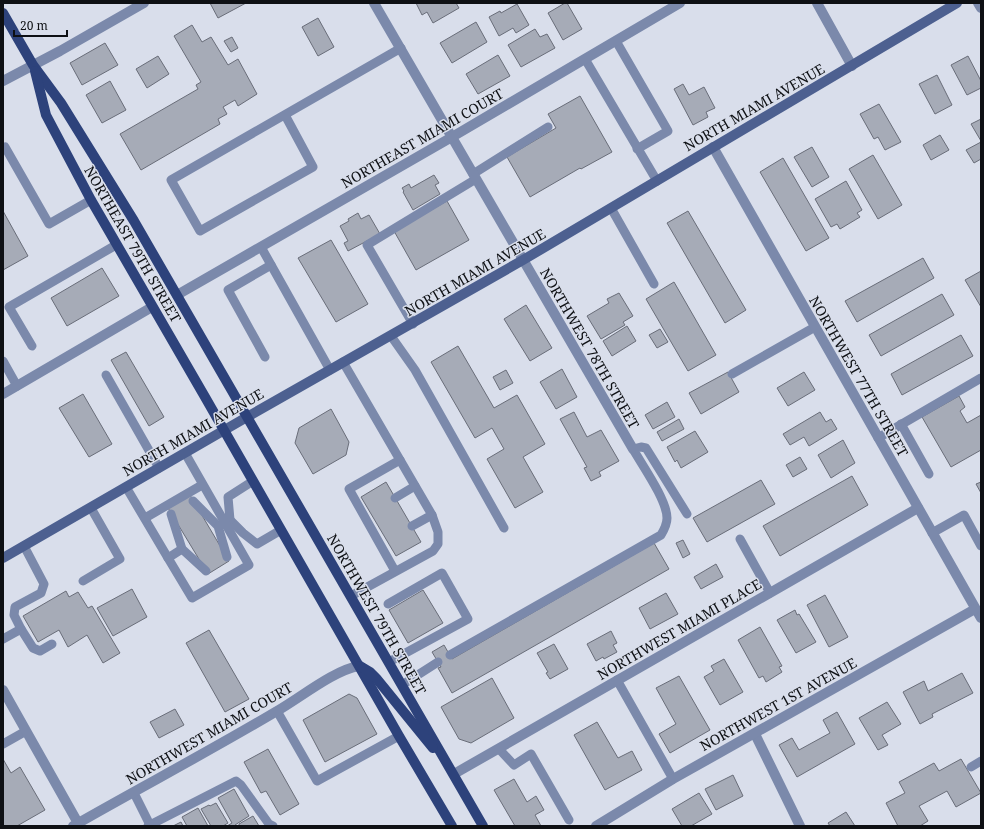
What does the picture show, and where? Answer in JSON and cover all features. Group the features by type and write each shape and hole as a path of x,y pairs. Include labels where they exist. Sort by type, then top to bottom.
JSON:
{"main road":[{"name":"NORTH MIAMI AVENUE","path":"3,558 523,260 956,3"},
{"name":"NORTHEAST 79TH STREET","path":"3,13 33,65 61,103 134,221 247,417"},
{"name":"NORTHEAST 79TH STREET","path":"33,65 46,115 116,245 224,430"},
{"name":"NORTHWEST 79TH STREET","path":"247,417 483,826"},
{"path":"224,430 452,826"},
{"path":"359,666 370,672 376,678 454,774"}],"street":[{"path":"3,81 144,3"},
{"name":"NORTHWEST 78TH STREET","path":"374,3 633,449"},
{"name":"NORTHEAST MIAMI COURT","path":"177,295 452,137 680,3"},
{"path":"817,3 852,66"},
{"path":"978,3 981,8"},
{"name":"NORTHWEST 77TH STREET","path":"713,147 981,618"},
{"path":"3,394 152,307"},
{"name":"NORTHWEST MIAMI PLACE","path":"454,774 918,508"},
{"name":"NORTHWEST 1ST AVENUE","path":"596,826 674,779 976,609"},
{"name":"NORTHWEST MIAMI COURT","path":"76,825 277,711 338,674 352,667 359,666"},
{"path":"3,690 76,825"},
{"path":"755,734 800,826"}],"lane":[{"path":"616,41 668,131 637,149"},
{"path":"285,115 313,167 200,231 171,180 400,48"},
{"path":"585,59 657,181"},
{"path":"413,324 367,245 474,177 548,127"},
{"path":"4,146 50,224 91,200"},
{"path":"611,208 654,284"},
{"path":"32,346 9,307 116,245"},
{"path":"261,247 330,370"},
{"path":"265,357 228,290 271,265"},
{"path":"732,374 815,327"},
{"path":"391,336 415,370 504,528"},
{"path":"3,361 17,386"},
{"path":"343,362 432,515 438,532 438,544 433,551 350,596"},
{"path":"106,375 159,468"},
{"path":"878,438 981,378"},
{"path":"901,424 929,474"},
{"path":"450,655 661,535 666,528 668,517 661,496 633,449 641,447 646,448 687,514"},
{"path":"126,487 192,598 249,565 185,453"},
{"path":"395,571 384,543 367,513 349,489 400,460"},
{"path":"220,545 228,497 253,481"},
{"path":"145,518 202,484"},
{"path":"395,498 415,486"},
{"path":"193,501 224,523 227,557"},
{"path":"83,581 120,559 91,508"},
{"path":"171,514 182,549 206,571"},
{"path":"201,514 224,523 243,533 257,544 281,530"},
{"path":"412,526 432,515"},
{"path":"932,533 964,515 981,546"},
{"path":"180,527 182,549"},
{"path":"740,539 770,593"},
{"path":"24,546 44,584 41,593 16,607 14,615 33,648 40,650 52,644"},
{"path":"168,558 182,549"},
{"path":"182,549 199,559"},
{"path":"388,604 442,573 468,619 389,662"},
{"path":"3,639 21,629"},
{"path":"402,684 438,662"},
{"path":"617,680 674,779"},
{"path":"277,711 317,781 399,736"},
{"path":"3,744 26,731"},
{"path":"499,749 514,765 532,754 569,820"},
{"path":"971,767 981,761"},
{"path":"134,793 149,825 236,781 241,785 269,824 273,826"}],"building":[{"path":"210,3 246,3 218,18"},
{"path":"416,3 456,3 459,8 433,23 427,12 422,15"},
{"path":"567,3 582,29 563,40 548,13"},
{"path":"517,4 529,25 516,33 513,28 499,36 489,17 500,11 501,13"},
{"path":"318,18 334,47 318,56 302,27"},
{"path":"476,22 487,42 452,63 440,43"},
{"path":"192,25 202,42 211,37 228,65 238,59 257,94 238,106 235,100 223,107 227,114 218,119 220,124 141,170 120,134 198,89 196,85 201,82 174,36"},
{"path":"535,29 540,37 547,34 555,48 521,67 508,45"},
{"path":"232,37 238,48 231,52 224,41"},
{"path":"105,43 118,65 82,85 70,63"},
{"path":"498,55 510,76 478,94 466,74"},
{"path":"158,56 169,74 147,88 136,69"},
{"path":"968,56 981,81 981,88 967,95 951,65"},
{"path":"937,75 952,105 935,114 919,84"},
{"path":"110,81 126,110 102,123 86,95"},
{"path":"683,84 689,95 704,87 715,108 706,112 708,117 693,125 674,89"},
{"path":"580,96 612,152 581,169 580,168 530,197 507,157 556,128 548,114"},
{"path":"879,104 901,142 885,150 878,137 874,139 860,114"},
{"path":"981,119 981,141 971,124"},
{"path":"940,135 949,150 931,160 923,145"},
{"path":"981,142 981,159 974,163 966,150"},
{"path":"812,147 829,177 812,187 794,157"},
{"path":"873,155 902,205 878,219 849,169"},
{"path":"783,158 829,238 806,251 760,172"},
{"path":"434,175 439,183 435,185 440,194 413,210 402,188 409,184 411,188"},
{"path":"846,181 862,210 857,213 860,217 840,229 837,224 831,227 815,199"},
{"path":"447,201 469,240 416,270 394,231"},
{"path":"3,211 28,256 3,270"},
{"path":"688,211 746,310 725,323 667,223"},
{"path":"358,213 361,219 369,215 380,234 348,251 344,243 348,241 340,226 349,221 348,219"},
{"path":"331,240 368,304 336,322 298,258"},
{"path":"923,258 934,278 857,322 845,301"},
{"path":"102,268 119,296 67,326 51,298"},
{"path":"981,271 981,307 965,280"},
{"path":"674,282 716,355 688,371 646,299"},
{"path":"619,293 633,316 623,322 625,325 601,339 587,316 609,303 607,299"},
{"path":"942,294 954,315 881,356 869,335"},
{"path":"526,305 552,348 530,361 504,319"},
{"path":"627,326 636,341 612,356 603,341"},
{"path":"660,329 668,342 657,348 649,335"},
{"path":"961,335 973,356 902,395 891,374"},
{"path":"458,346 494,408 517,395 545,444 523,457 543,492 515,508 487,459 504,449 492,428 475,438 431,362"},
{"path":"126,352 164,417 149,426 111,360"},
{"path":"562,369 577,397 556,409 540,382"},
{"path":"506,370 513,383 500,390 493,377"},
{"path":"728,372 739,392 701,414 689,393"},
{"path":"804,372 815,390 788,406 777,388"},
{"path":"83,394 112,444 89,457 59,408"},
{"path":"959,396 965,407 960,411 967,423 981,415 981,450 951,467 922,417"},
{"path":"667,402 675,417 653,429 645,415"},
{"path":"331,409 349,442 346,455 313,474 295,443 299,428"},
{"path":"574,412 587,437 601,430 619,461 599,472 601,476 591,481 584,468 587,467 560,419"},
{"path":"820,412 826,422 831,419 837,429 809,446 804,437 790,445 783,434"},
{"path":"679,419 684,429 662,441 657,432"},
{"path":"695,431 708,452 681,468 677,460 675,462 667,447"},
{"path":"843,440 855,463 831,478 818,455"},
{"path":"800,457 807,469 793,477 786,465"},
{"path":"852,476 868,505 780,556 763,526"},
{"path":"761,480 775,504 707,542 693,518"},
{"path":"386,482 421,542 396,556 361,497"},
{"path":"981,482 981,493 976,484"},
{"path":"190,495 229,561 208,574 168,508"},
{"path":"683,540 690,554 683,558 676,543"},
{"path":"654,543 669,569 452,693 438,668 441,667 432,652 444,645 452,659"},
{"path":"716,564 723,577 701,589 694,577"},
{"path":"132,589 147,617 113,636 97,608"},
{"path":"423,590 443,623 408,643 389,610"},
{"path":"66,591 69,597 78,592 88,608 92,606 120,653 103,663 87,635 68,647 59,630 38,642 23,616"},
{"path":"666,593 678,614 650,629 639,608"},
{"path":"825,595 848,637 829,647 807,605"},
{"path":"795,610 816,642 796,653 777,620"},
{"path":"760,627 782,666 779,667 782,672 766,682 763,676 759,678 738,640"},
{"path":"209,630 249,699 225,712 186,643"},
{"path":"611,631 617,643 613,645 617,652 604,659 603,657 596,661 587,644"},
{"path":"554,644 568,669 550,679 546,673 548,672 537,653"},
{"path":"724,659 743,692 720,705 704,677 714,671 711,666"},
{"path":"962,673 973,693 932,714 933,717 920,724 903,692 924,681 928,691"},
{"path":"679,676 710,730 670,753 659,734 676,724 656,688"},
{"path":"492,678 514,718 471,743 459,739 441,707"},
{"path":"349,694 357,698 377,734 325,762 303,720"},
{"path":"887,702 901,724 882,735 888,745 878,750 859,718"},
{"path":"175,709 184,725 159,738 150,722"},
{"path":"837,712 855,744 797,777 779,745 792,738 799,750 830,733 823,720"},
{"path":"597,722 618,758 632,751 642,770 605,790 574,735"},
{"path":"268,749 299,804 280,815 266,791 261,793 244,762"},
{"path":"3,759 11,773 20,767 45,810 17,826 3,826"},
{"path":"961,759 981,793 956,807 947,791 919,806 928,821 920,826 898,826 886,803 905,793 899,782 934,763 939,771"},
{"path":"733,775 743,796 716,810 705,789"},
{"path":"514,779 527,802 536,796 544,810 535,815 541,826 515,826 494,790"},
{"path":"234,789 249,816 235,826 227,826 232,823 218,798"},
{"path":"699,793 712,814 691,826 682,826 672,809"},
{"path":"216,803 228,823 223,826 211,826 201,809"},
{"path":"198,808 208,826 187,826 182,817"},
{"path":"846,812 855,826 830,826 828,823"},
{"path":"253,816 259,826 239,826 239,824"},
{"path":"181,822 183,826 173,826"}]}
